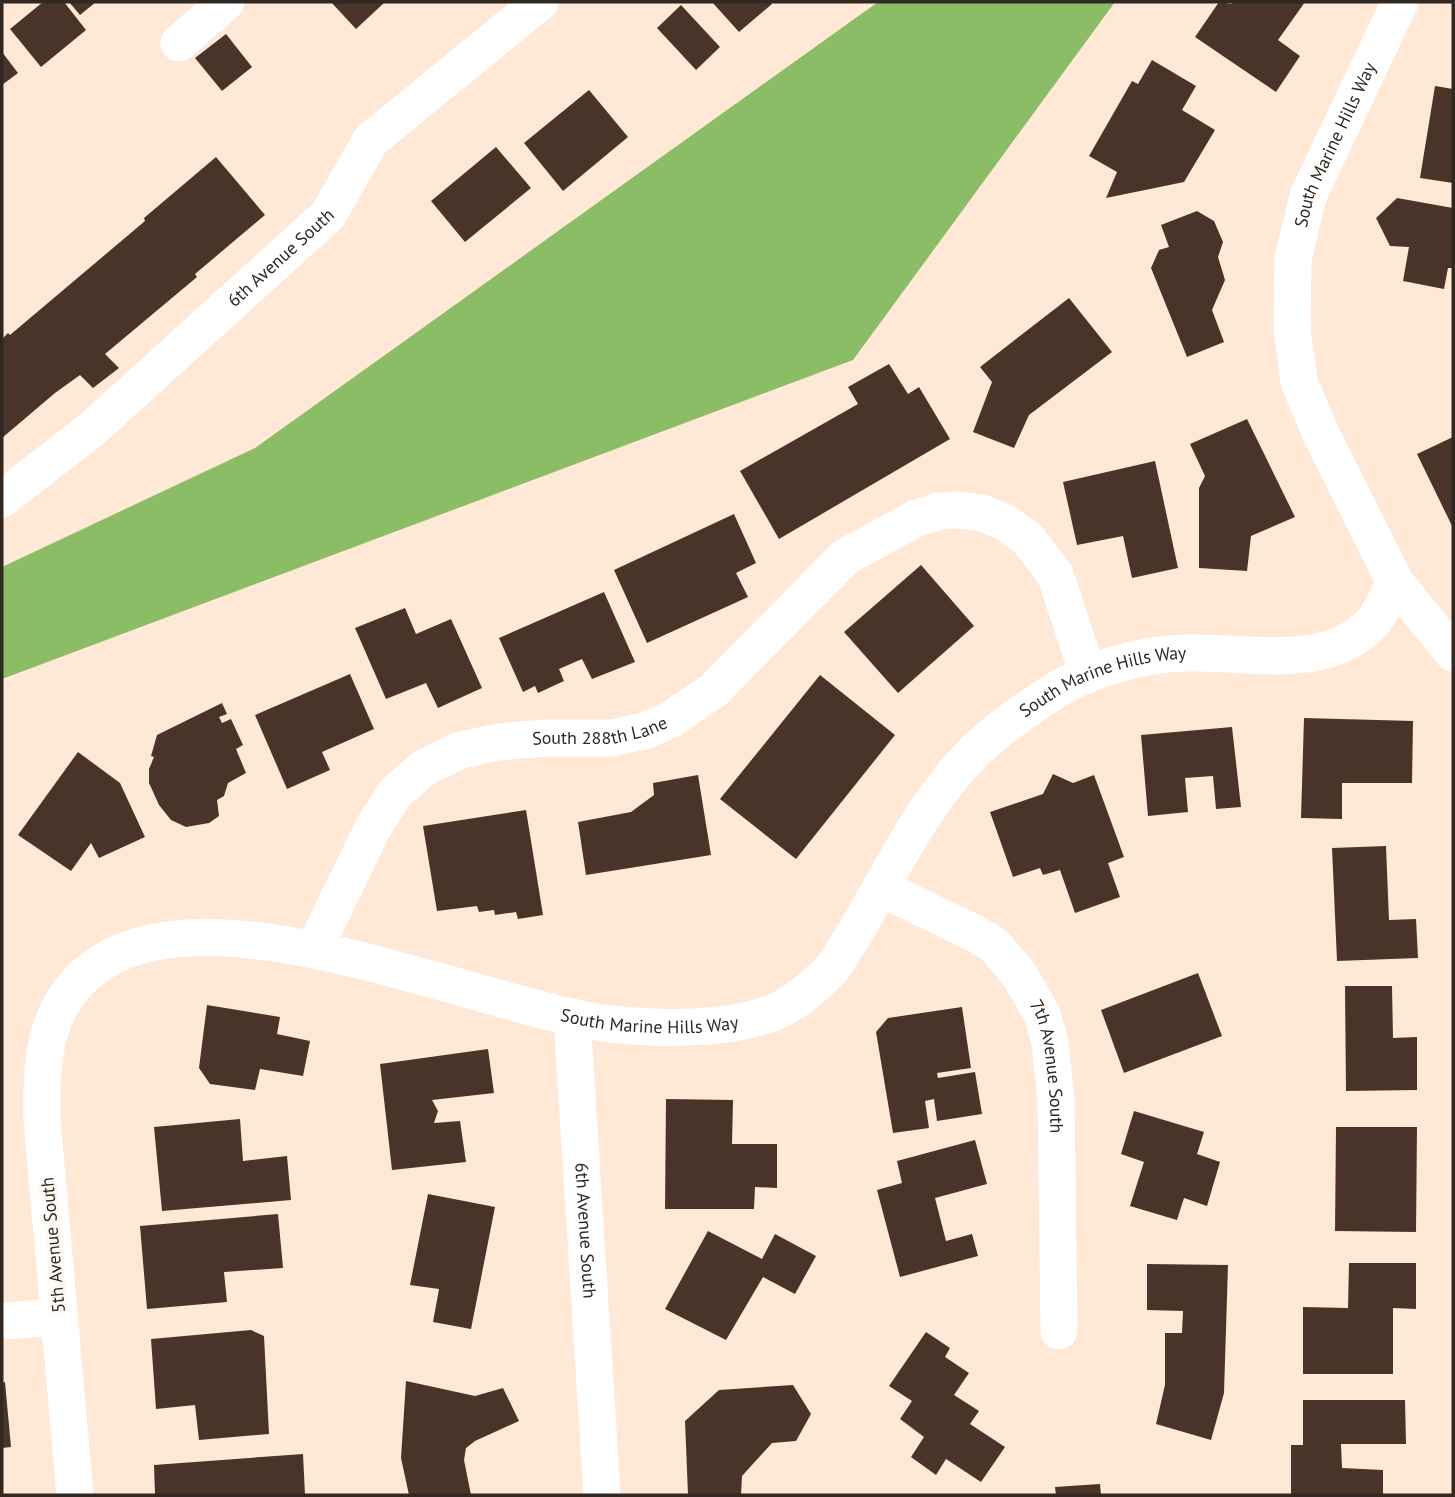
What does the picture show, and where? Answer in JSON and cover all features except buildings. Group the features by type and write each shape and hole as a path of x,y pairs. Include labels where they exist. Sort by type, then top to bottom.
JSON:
{"street":[{"path":"179,43 226,2"},
{"name":"6th Avenue South","path":"2,499 92,429 328,215 371,140 540,2"},
{"name":"South Marine Hills Way","path":"314,949 572,1017 618,1025 706,1026 777,1011 809,991 832,970 929,808 972,754 1016,717 1055,691 1088,674 1168,654 1294,655 1325,651 1348,642 1370,626 1395,582 1322,436 1299,382 1292,329 1293,259 1308,196 1400,2"},
{"name":"South 288th Lane","path":"314,949 381,815 395,793 425,767 461,750 545,738 612,738 644,731 670,720 714,690 845,557 916,517 939,511 982,513 1004,522 1027,538 1055,574 1088,674"},
{"path":"1395,582 1453,653"},
{"name":"7th Avenue South","path":"881,888 976,934 994,946 1024,981 1042,1014 1050,1043 1056,1098 1059,1331"},
{"name":"5th Avenue South","path":"75,1495 42,1120 41,1084 53,1024 65,998 100,962 144,943 173,939 237,940 314,949"},
{"name":"6th Avenue South","path":"572,1017 602,1495"},
{"path":"2,1321 59,1317"}],"green space":[{"path":"878,2 1115,2 853,360 2,679 2,567 255,448"}]}
